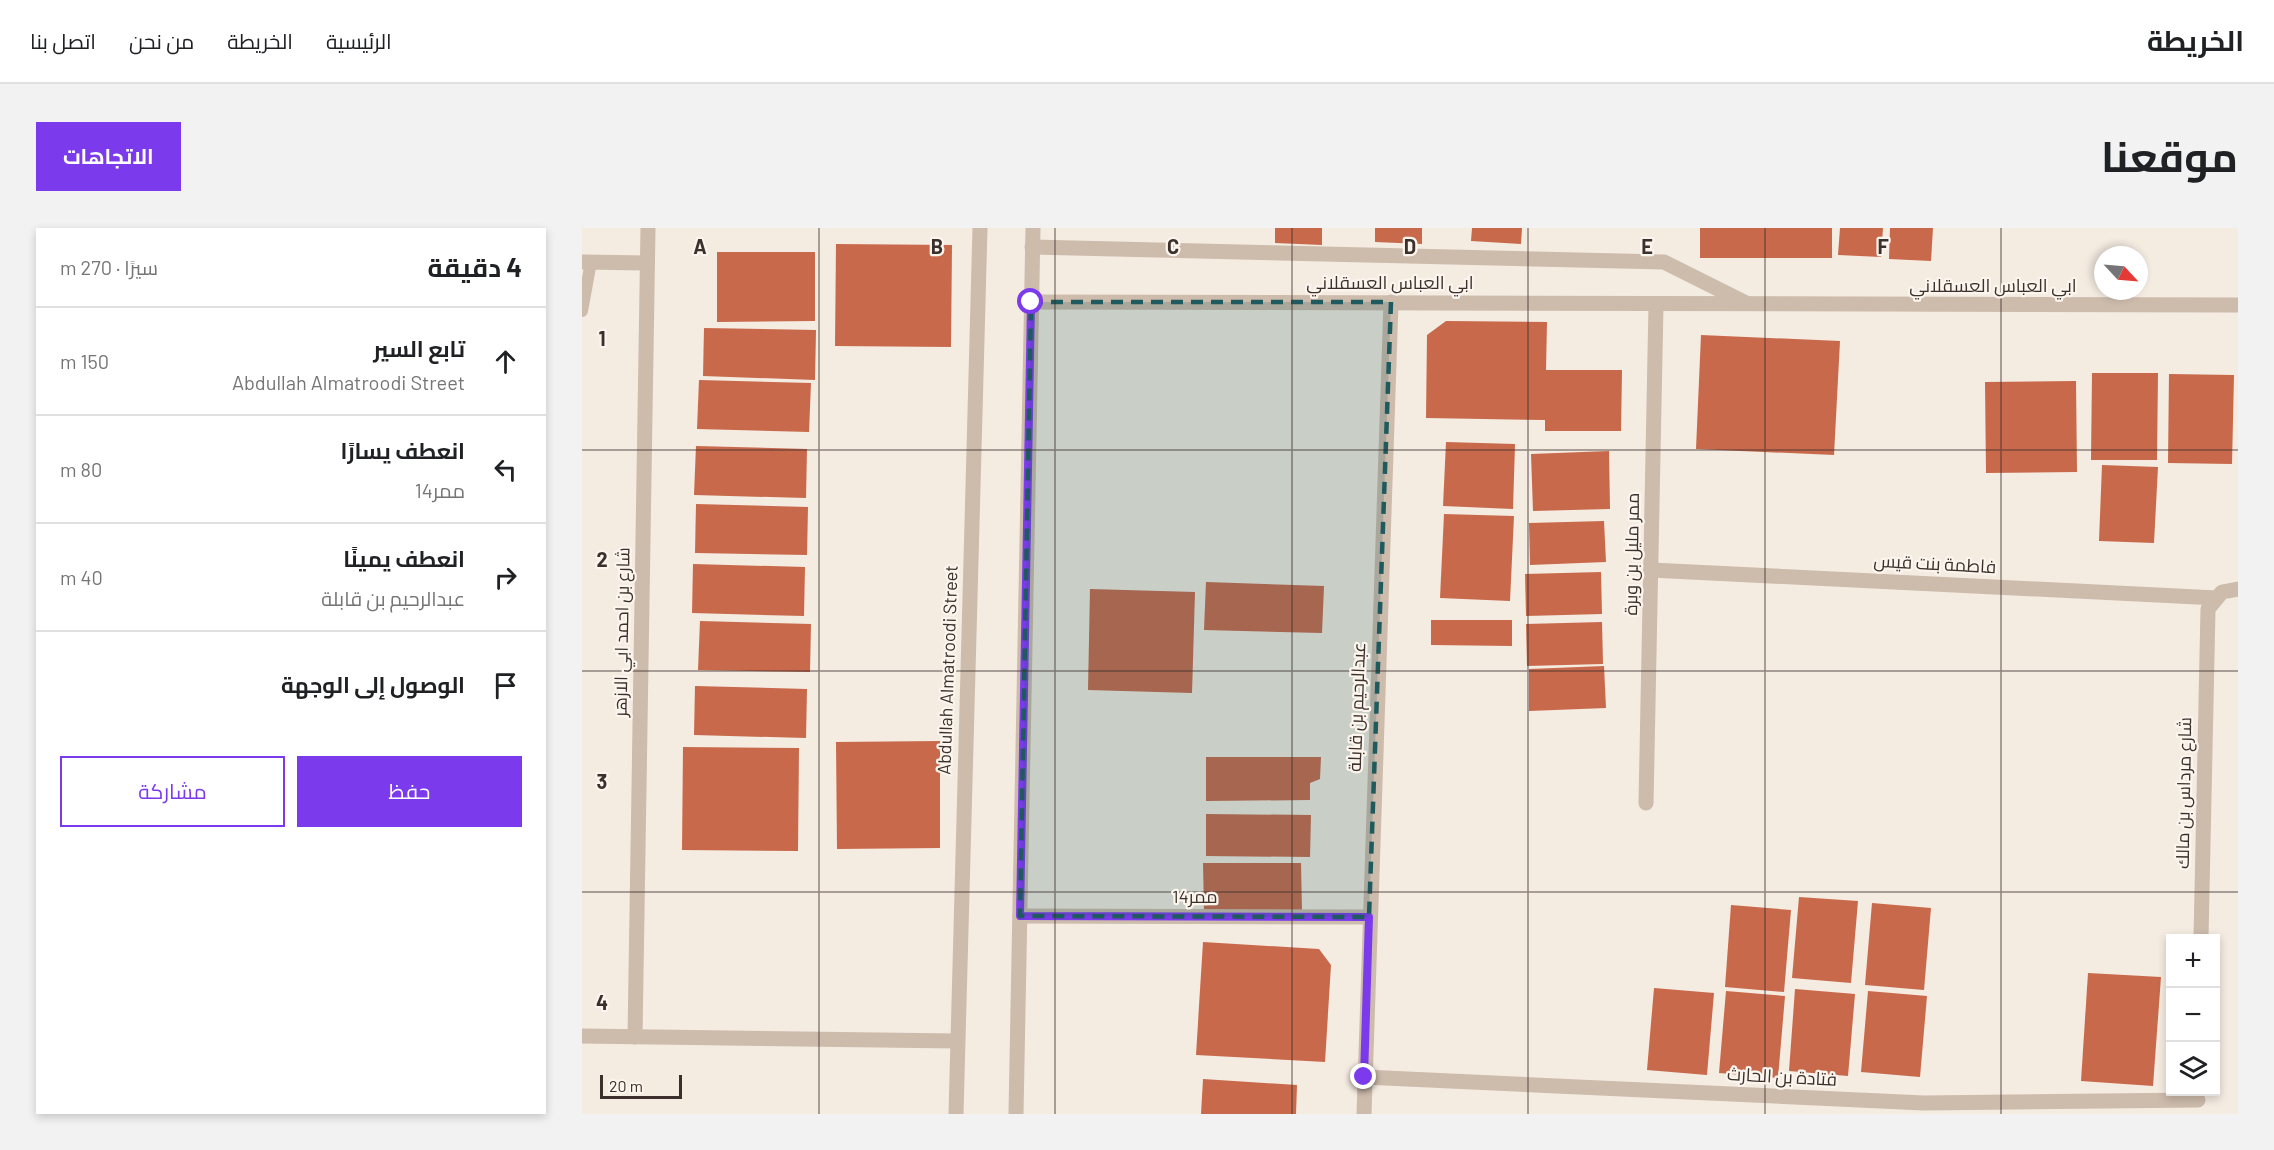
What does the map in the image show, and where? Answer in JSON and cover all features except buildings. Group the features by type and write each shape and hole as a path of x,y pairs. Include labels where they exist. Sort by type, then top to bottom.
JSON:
{"street":[{"name":"شارع بن احمد ابي الازهر","path":"635,1037 648,228"},
{"name":"Abdullah Almatroodi Street","path":"956,1114 980,228"},
{"path":"1016,1114 1033,228"},
{"name":"ابي العباس العسقلاني","path":"1032,247 1664,262 1748,305"},
{"path":"586,262 647,263"},
{"name":"ابي العباس العسقلاني","path":"1031,302 2238,306"},
{"name":"عبدالرحيم بن قابلة","path":"1364,1114 1391,302"},
{"name":"ممر مليل بن وبرة","path":"1647,803 1656,305"},
{"name":"فاطمة بنت قيس","path":"1651,570 2217,597 2222,592 2238,589"},
{"name":"شارع مرداس بن مالك","path":"2201,934 2208,609 2217,597"},
{"name":"ممر14","path":"1020,916 1369,917"},
{"path":"582,1036 957,1041"},
{"name":"فتادة بن الحارث","path":"1364,1077 1924,1109 2198,1102"}],"lane":[{"path":"582,311 586,262"}],"highlighted area":[{"path":"1031,302 1391,302 1369,917 1020,916"}],"route":[{"path":"1031,302 1020,916 1369,917 1364,1077"}]}
